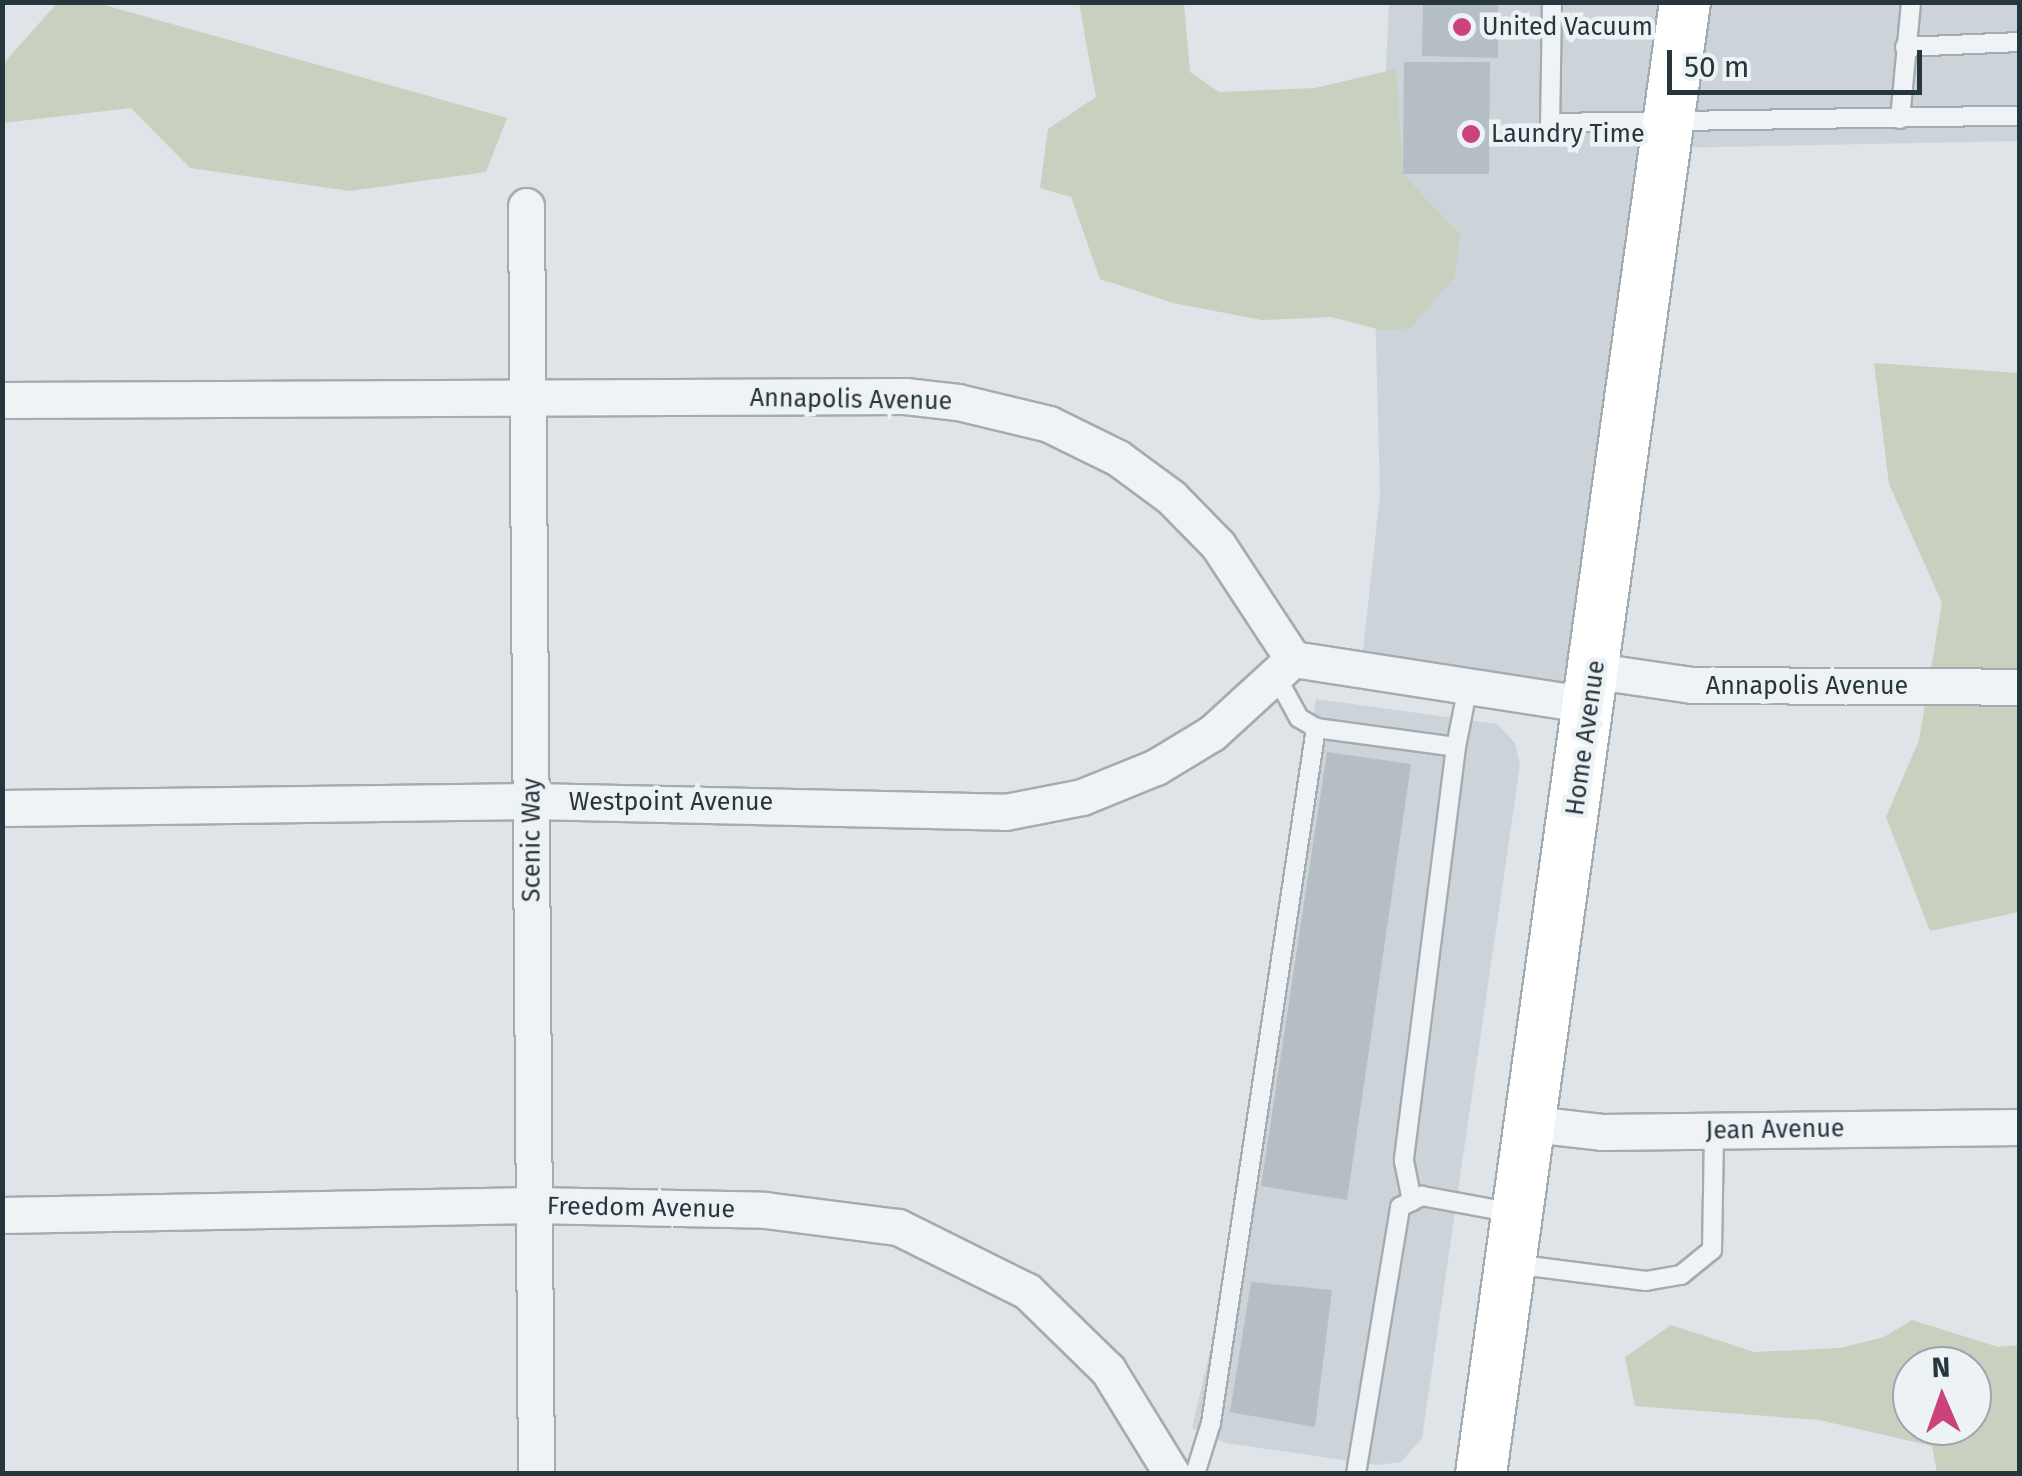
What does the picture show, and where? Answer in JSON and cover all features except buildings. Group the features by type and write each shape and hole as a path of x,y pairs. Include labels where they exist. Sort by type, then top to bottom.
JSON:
{"street":[{"name":"Home Avenue","path":"1482,1474 1685,2"},
{"name":"Scenic Way","path":"526,206 536,1474"},
{"name":"Annapolis Avenue","path":"2,400 905,396 1049,424 1118,458 1171,497 1218,545 1284,668 1468,686 2020,687"},
{"name":"Westpoint Avenue","path":"2,808 532,800 835,803 941,813 1045,806 1182,753 1284,668"},
{"name":"Jean Avenue","path":"1532,1124 1602,1132 2020,1127"},
{"name":"Freedom Avenue","path":"2,1215 533,1205 832,1214 937,1241 1027,1291 1081,1340 1129,1398 1172,1474"}],"lane":[{"path":"1552,2 1550,124 2020,116"},
{"path":"1900,118 1911,2"},
{"path":"1905,48 2020,42"},
{"path":"1284,668 1299,718 1316,728 1456,747"},
{"path":"1412,1201 1404,1161 1456,747 1468,686"},
{"path":"1195,1474 1211,1423 1316,728"},
{"path":"1512,1264 1646,1281 1681,1275 1712,1250 1714,1130"},
{"path":"1356,1474 1400,1207 1422,1196 1518,1214"}],"shaded area":[{"path":"1389,3 2019,3 2019,141 1668,148 1591,705 1361,670 1380,494 1375,305"},
{"path":"1316,699 1497,724 1515,743 1520,765 1422,1438 1401,1462 1378,1465 1226,1443 1192,1428 1235,1245"}],"green space":[{"path":"58,2 97,3 507,118 486,172 350,191 190,168 131,108 3,123 3,64"},
{"path":"1079,3 1184,3 1190,72 1219,92 1315,88 1396,69 1403,174 1460,235 1455,276 1411,328 1385,331 1331,317 1262,320 1173,303 1100,279 1071,197 1040,188 1048,129 1096,97"},
{"path":"1874,363 2019,373 2019,912 1930,931 1886,817 1919,740 1942,603 1889,484"},
{"path":"1912,1320 1998,1347 2019,1345 2019,1473 1937,1473 1932,1446 1992,1446 1992,1346 1892,1346 1892,1437 1819,1420 1635,1406 1625,1357 1671,1325 1754,1352 1840,1348 1884,1337"}],"place":[{"name":"United Vacuum","path":"1462,27"},
{"name":"Laundry Time","path":"1471,134"}]}
